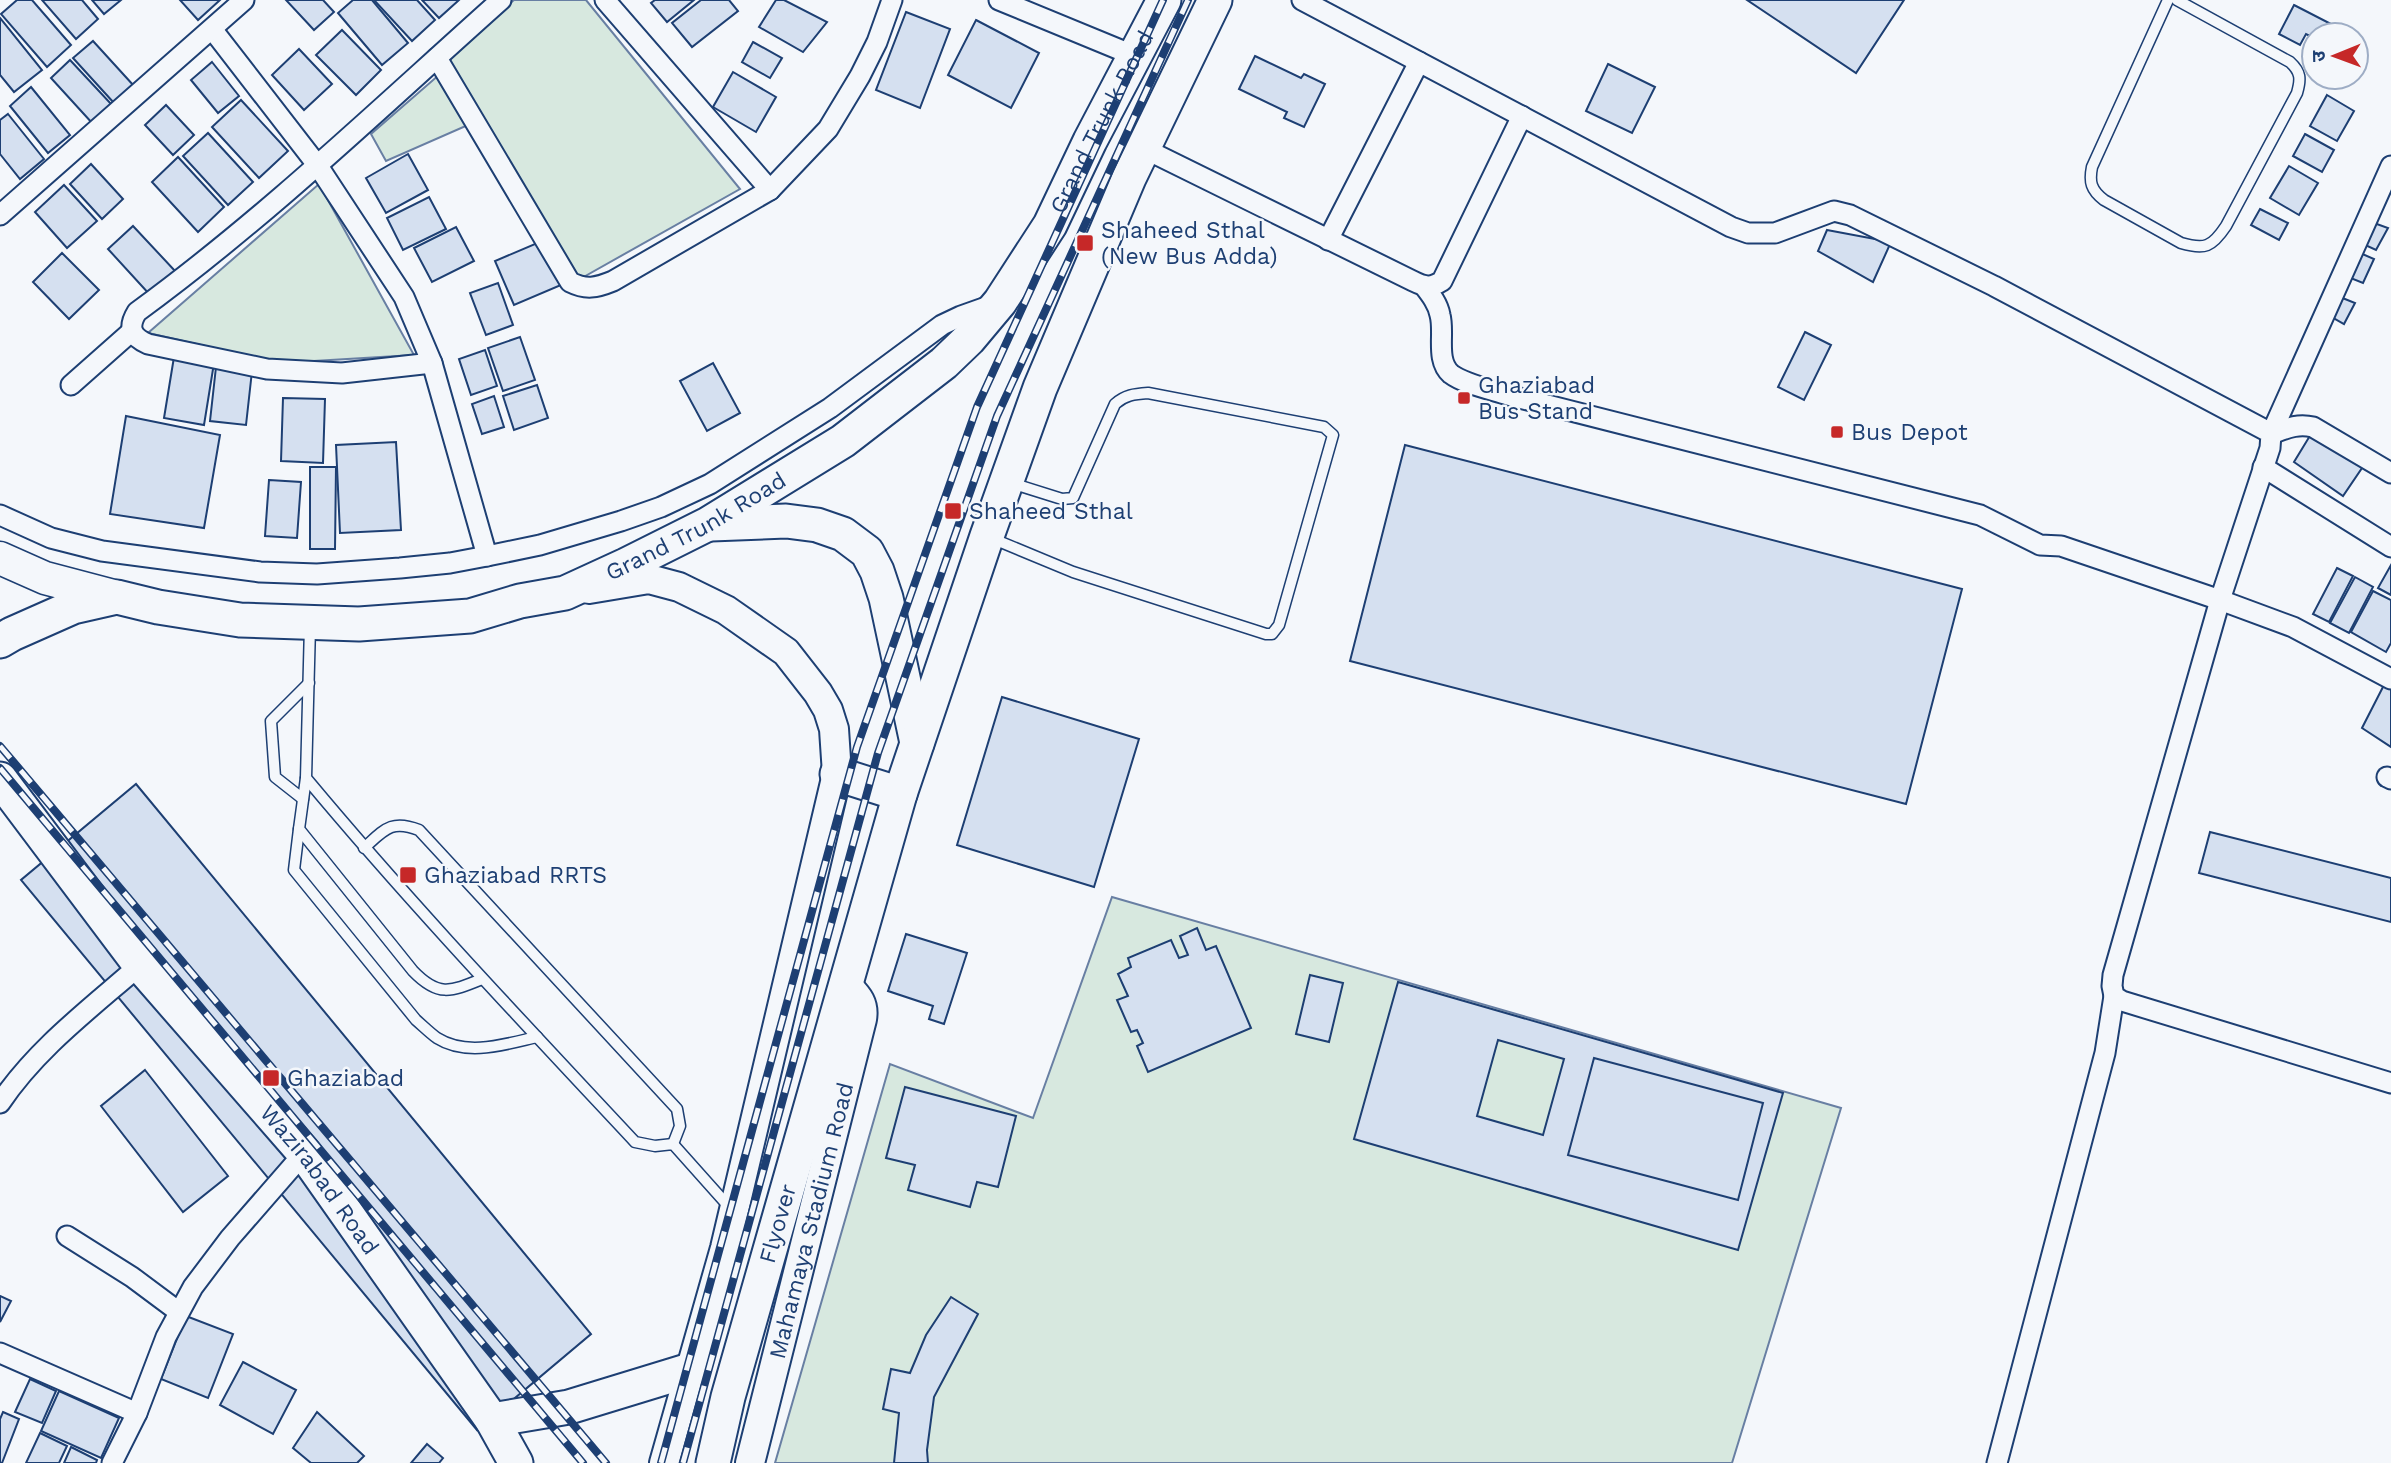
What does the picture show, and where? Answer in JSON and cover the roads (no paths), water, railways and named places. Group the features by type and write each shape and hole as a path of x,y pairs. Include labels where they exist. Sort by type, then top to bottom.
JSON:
{"highway":[{"name":"Grand Trunk Road","path":"0,641 73,607 117,597 158,607 240,620 359,624 470,616 520,600 565,593 708,524 853,433 944,363 969,339 1000,302 1050,225 1090,141 1164,0"},
{"name":"Grand Trunk Road","path":"841,995 900,794 1040,388 1143,148 1215,0"},
{"path":"708,524 786,521 817,525 843,534 867,552 886,598 917,746"},
{"path":"837,774 900,794"},
{"name":"Wazirabad Road","path":"0,779 140,965 303,1153 492,1420 516,1463"},
{"name":"Flyover","path":"713,1463 728,1397 841,995"},
{"path":"492,1420 569,1407 690,1370"}],"main road":[{"path":"0,558 45,578 117,597"},
{"path":"565,593 649,579 679,587 726,610 786,652 818,693 834,729 837,774 733,1212 664,1463"},
{"name":"Mahamaya Stadium Road","path":"750,1463 862,1019 860,999 841,995"}],"street":[{"path":"0,215 244,0"},
{"path":"432,363 342,373 267,369 148,344 137,339 132,331 132,320 136,312 201,265 318,166 501,0"},
{"path":"605,0 770,190"},
{"path":"437,58 570,282 591,288 613,281 770,190 828,129 877,42 892,0"},
{"path":"999,0 1135,56"},
{"path":"1302,0 1731,227 1748,233 1775,233 1834,211 1850,215 1994,286 2271,434"},
{"path":"212,29 318,166 404,297 432,363 487,556"},
{"path":"1328,240 1419,62"},
{"path":"1143,148 1424,286 1434,286 1442,281 1522,116"},
{"path":"1997,1463 2102,1066 2114,996 2113,975 2220,600 2270,448 2271,434 2391,166"},
{"path":"1424,286 1441,316 1441,345 1445,367 1454,376 1508,395 1980,515 2040,545 2061,547 2220,600 2302,632 2391,679"},
{"path":"0,515 51,538 102,551 260,572 317,574 400,568 450,563 540,545 661,507 710,484 830,408 943,326 961,316 1000,302"},
{"path":"71,385 132,331"},
{"path":"2271,434 2291,426 2313,427 2391,473"},
{"path":"2263,467 2391,547"},
{"path":"0,1103 14,1082 51,1043 140,965"},
{"path":"2114,996 2122,1001 2391,1083"},
{"path":"112,1463 136,1413 166,1337 193,1287 230,1238 303,1153"},
{"path":"66,1236 132,1277 179,1312"},
{"path":"0,1353 136,1413"}],"lane":[{"path":"2168,0 2092,167 2091,185 2095,193 2104,200 2180,243 2194,247 2209,246 2226,226 2297,93 2301,80 2298,69 2290,62 2177,0"},
{"path":"987,536 1073,572 1272,634 1279,625 1333,435 1324,427 1148,393 1134,394 1123,397 1115,404 1073,498 1062,499 1007,481"},
{"path":"311,623 306,778 294,870 416,1020 439,1040 464,1048 491,1047 537,1037"},
{"path":"303,799 275,777 271,721 309,683"},
{"path":"306,778 364,848 482,979 635,1142 655,1146 674,1144"},
{"path":"364,848 388,827 404,824 419,830 677,1109 680,1126 674,1144"},
{"path":"299,829 427,986 446,990 482,979"},
{"path":"674,1144 733,1212"}],"railway":[{"path":"661,1463 857,747 977,407 1163,0"},
{"path":"683,1463 878,753 997,416 1188,0"},
{"path":"0,746 606,1463"},
{"path":"0,768 583,1463"}],"place":[{"name":"Shaheed Sthal (New Bus Adda)","path":"1085,243"},
{"name":"Ghaziabad Bus Stand","path":"1464,398"},
{"name":"Bus Depot","path":"1837,432"},
{"name":"Shaheed Sthal","path":"953,511"},
{"name":"Ghaziabad RRTS","path":"408,875"},
{"name":"Ghaziabad","path":"271,1078"}]}
